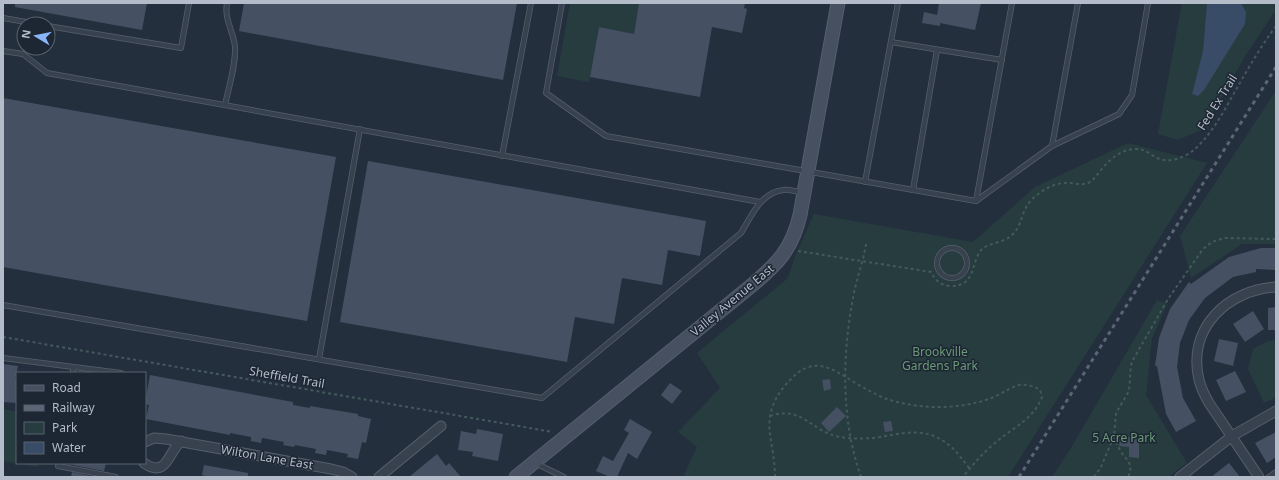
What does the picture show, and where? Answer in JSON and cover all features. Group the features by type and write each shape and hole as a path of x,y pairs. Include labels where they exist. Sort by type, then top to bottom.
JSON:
{"main road":[{"name":"Valley Avenue East","path":"516,477 751,286 783,257 798,225 838,3"}],"street":[{"path":"1259,477 1208,403 1199,380 1197,367 1198,350 1202,335 1209,321 1231,300 1246,293 1276,287"},
{"path":"1180,477 1232,436 1276,411"},
{"path":"379,477 441,426"},
{"name":"Wilton Lane East","path":"146,441 151,438 181,441 331,469 343,472 352,477"},
{"path":"146,464 159,468 163,466 168,461 175,447 181,441"}],"lane":[{"path":"56,27 181,48 190,3"},
{"path":"225,105 234,64 235,48 234,39 226,14 227,3"},
{"path":"502,156 532,3"},
{"path":"562,3 546,93 606,136 976,201 1052,146 1119,114 1132,95 1148,3"},
{"path":"865,182 898,3"},
{"path":"976,201 1012,3"},
{"path":"1052,146 1078,3"},
{"path":"3,18 16,20"},
{"path":"891,42 1002,60"},
{"path":"3,50 23,54 47,73 760,202"},
{"path":"913,190 937,50"},
{"path":"319,358 360,129"},
{"path":"3,305 319,358 542,398 741,233 760,202 772,192 785,190 803,193"},
{"path":"952,248 961,251 965,254 967,264 963,272 955,278 945,276 938,269 937,264 940,254 952,248"},
{"path":"3,358 113,372"},
{"path":"72,372 73,367"},
{"path":"533,463 564,477"},
{"path":"58,466 116,477"},
{"path":"1269,477 1276,472"}],"path":[{"name":"Fed Ex Trail","path":"863,261 931,272 937,281 948,286 962,284 972,274 978,254 984,246 998,243 1013,235 1019,227 1026,207 1042,191 1055,184 1083,184 1089,182 1107,163 1122,151 1129,149 1143,149 1161,160 1179,158 1193,150 1218,121 1252,62 1276,26"},
{"path":"1094,477 1101,467 1114,436 1116,413 1129,391 1131,365 1134,358 1168,299 1202,249 1212,242 1224,238 1276,239"},
{"path":"861,477 848,416 845,352 852,299 863,261 866,244"},
{"path":"788,247 797,251 863,261"},
{"name":"Sheffield Trail","path":"3,337 568,434"},
{"path":"775,477 769,429 770,416 775,401 781,390 792,377 804,369 816,366 828,367 865,389 885,398 906,404 929,407 951,407 979,402 1018,386 1029,385 1040,390 1042,397 1033,413 1026,421 996,442 983,454 963,477"},
{"path":"770,416 778,414 794,414 804,418 826,433 852,438 872,438 909,431 926,434 952,447 970,469"},
{"path":"1114,436 1119,449 1130,463 1131,468 1128,477"}],"green space":[{"path":"570,3 639,3 634,34 599,27 589,82 557,76"},
{"path":"1182,3 1207,3 1203,51 1192,94 1246,12 1241,3 1274,3 1275,11 1246,55 1203,129 1178,140 1158,134"},
{"path":"1276,91 1276,244 1242,244 1191,278 1180,236"},
{"name":"Brookville Gardens Park","path":"1128,143 1207,163 1008,477 683,477 697,447 678,432 720,388 697,353 788,278 796,254 814,214 973,242 1035,187"},
{"name":"5 Acre Park","path":"1157,300 1167,304 1152,338 1146,395 1187,463 1168,477 1052,477 1071,448"},
{"path":"1276,340 1276,397 1264,403 1248,369 1253,349 1268,341"},
{"path":"3,409 16,412 16,463 3,461"},
{"path":"20,464 39,464 38,467"}],"water":[{"path":"1207,3 1241,3 1246,12 1245,24 1204,90 1198,96 1192,94 1203,51"}],"building":[{"path":"15,3 147,3 142,30 15,7"},
{"path":"244,3 517,3 503,80 239,31"},
{"path":"639,3 745,3 744,8 747,9 742,33 712,27 700,97 590,77 599,27 634,34"},
{"path":"939,3 981,3 975,30 940,23 940,26 922,23 924,12 937,15"},
{"path":"3,98 336,157 307,321 3,267"},
{"path":"368,161 706,221 700,256 668,250 662,285 622,278 614,324 575,317 567,362 340,322"},
{"path":"1261,248 1276,248 1276,270 1256,269 1256,272 1233,277 1205,298 1189,320 1180,343 1177,367 1183,398 1196,421 1176,432 1166,414 1157,366 1155,366 1159,338 1170,309 1189,282 1191,284 1229,257"},
{"path":"1276,307 1276,330 1268,330 1268,308"},
{"path":"1253,311 1264,329 1245,342 1233,324"},
{"path":"1219,339 1238,343 1233,366 1214,361"},
{"path":"3,364 18,366 15,379 16,403 3,402"},
{"path":"1235,371 1246,392 1226,401 1216,380"},
{"path":"150,375 293,402 293,405 310,408 310,406 358,414 358,416 371,419 366,443 362,442 358,459 347,457 348,454 327,450 326,455 315,453 316,449 295,445 294,447 283,445 284,442 262,438 261,443 251,441 251,437 230,433 230,435 146,419 149,405 146,404"},
{"path":"830,379 831,389 824,391 822,380"},
{"path":"670,383 682,391 672,404 661,395"},
{"path":"837,407 846,416 829,432 821,423"},
{"path":"630,419 652,432 637,459 628,453 617,477 610,477 596,471 603,456 613,461 629,433 624,430"},
{"path":"891,421 893,431 885,432 883,422"},
{"path":"477,429 503,434 498,461 472,456 473,452 458,450 461,431 476,434"},
{"path":"1276,432 1276,457 1267,463 1255,443"},
{"path":"1120,437 1139,437 1139,458 1129,457 1129,447 1119,446"},
{"path":"437,454 446,466 449,463 461,477 409,477"},
{"path":"1229,463 1240,477 1211,477"},
{"path":"74,464 106,464 104,471"},
{"path":"204,465 248,473 248,477 209,477 202,475"},
{"path":"72,472 96,477 71,477"}],"railway":[{"path":"1019,477 1276,67"}]}
